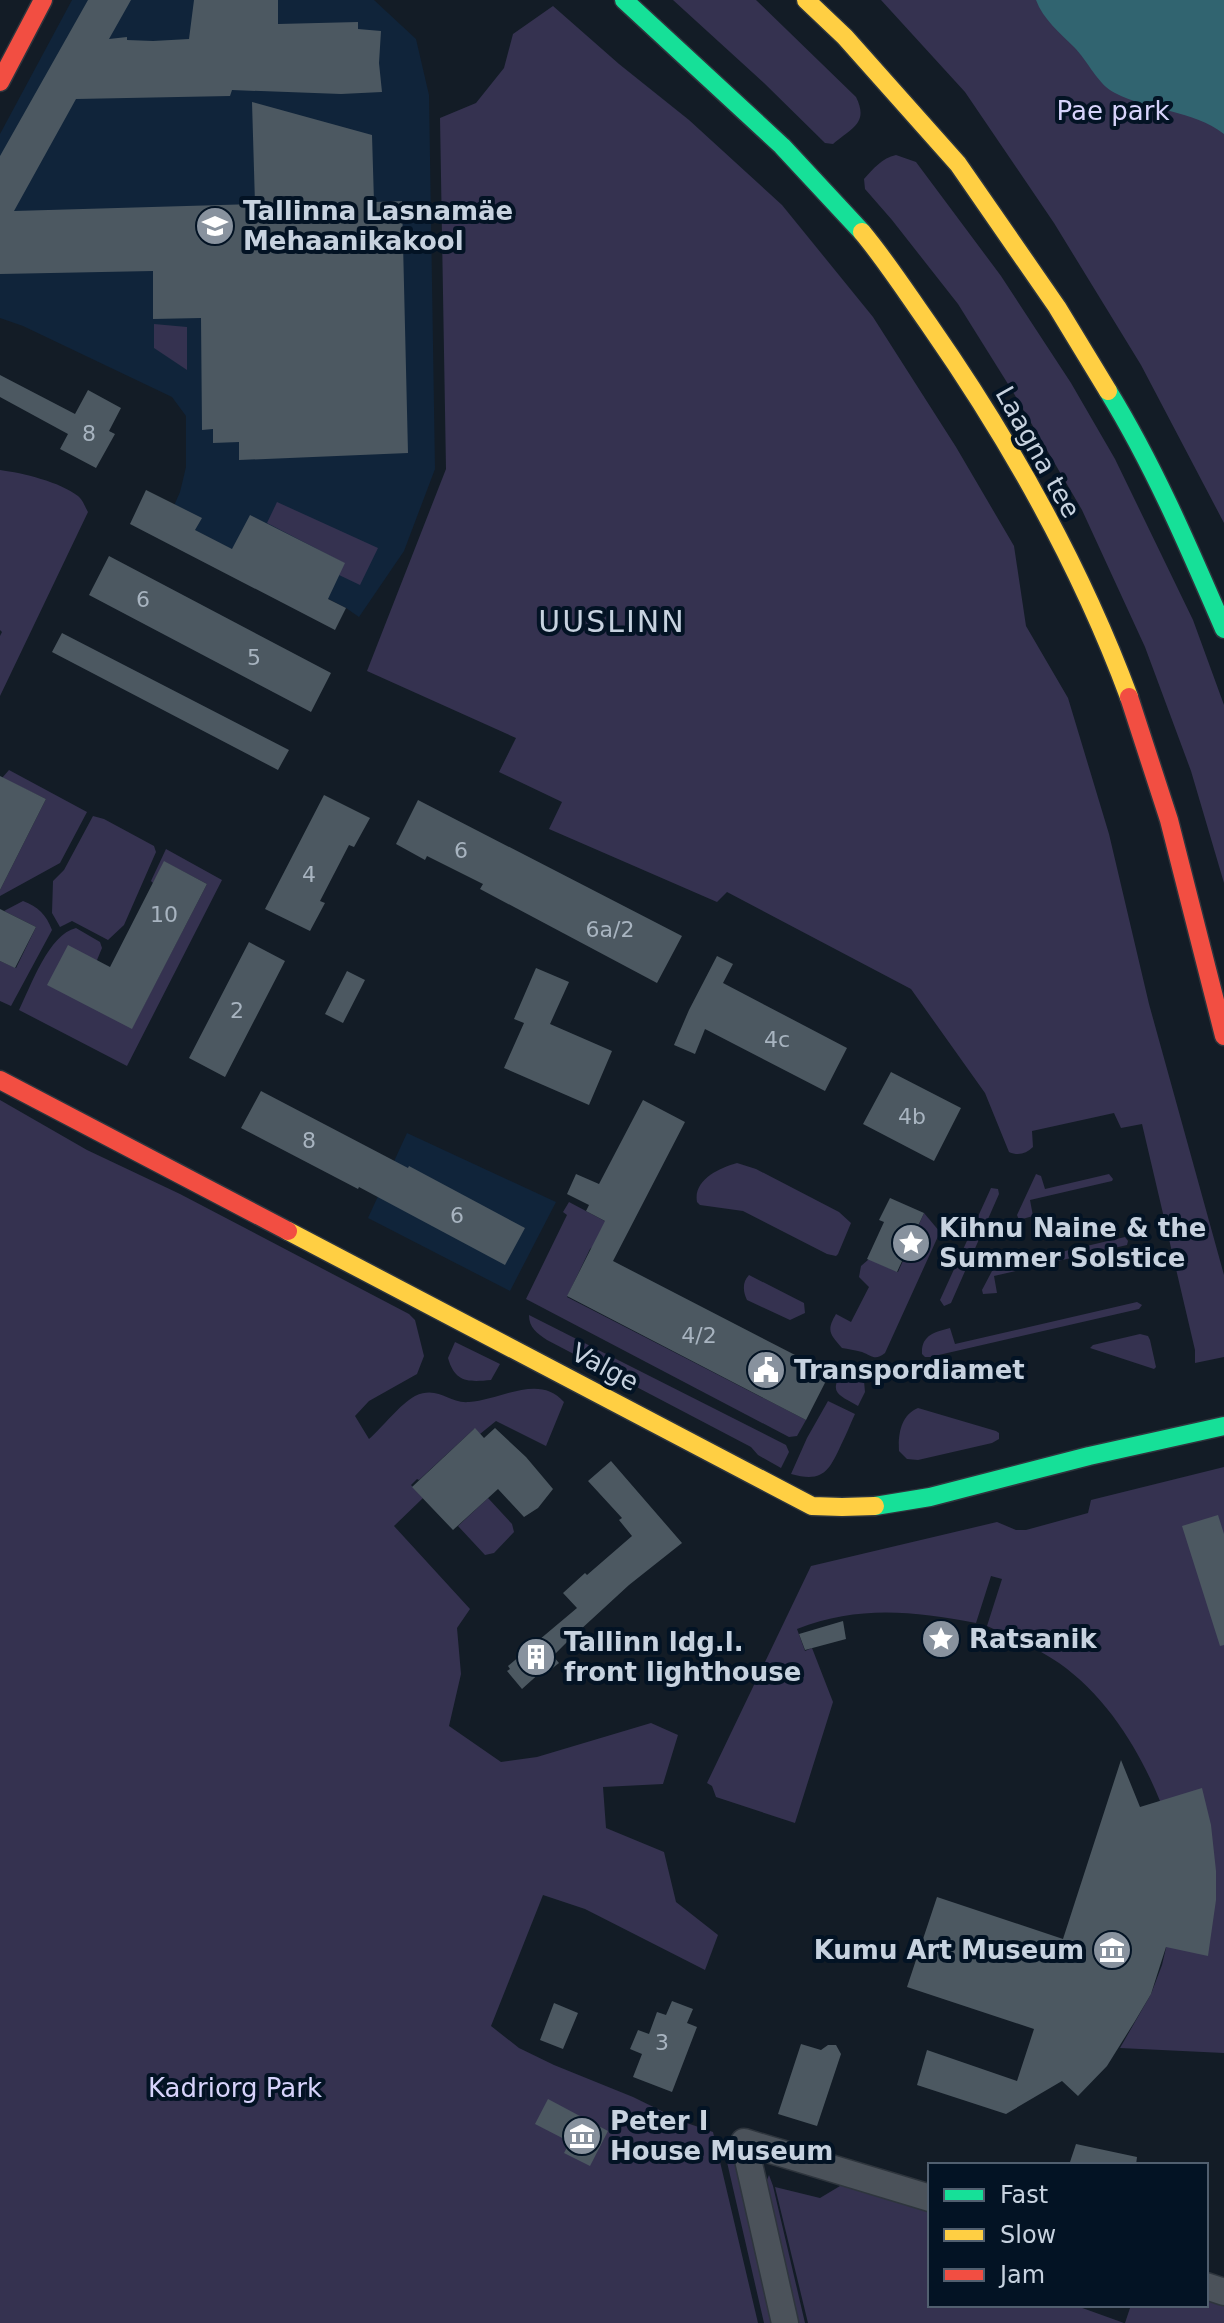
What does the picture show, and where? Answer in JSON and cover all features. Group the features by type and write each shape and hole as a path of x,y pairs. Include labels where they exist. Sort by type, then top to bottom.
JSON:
{"main road":[{"path":"0,82 43,0"},
{"name":"Laagna tee","path":"624,0 702,68 870,241 963,371 1027,479 1082,590 1126,692 1162,795 1224,1036"},
{"path":"806,0 845,37 958,164 1057,307 1130,427 1224,629"},
{"name":"Valge","path":"0,1080 812,1506 859,1507 909,1500 1224,1426"}],"street":[{"path":"785,2323 744,2142 928,2197"}],"shaded area":[{"name":"Tallinna Lasnamäe Mehaanikakool","path":"72,0 374,0 416,39 429,95 435,469 404,551 359,617 169,517 186,467 186,416 172,397 0,318 0,134"},
{"path":"1036,0 1224,0 1224,134 1199,120 1142,104 1109,89 1047,20"},
{"path":"407,1133 556,1202 510,1291 368,1218"}],"green space":[{"path":"673,0 756,0 856,97 861,113 856,124 833,144 825,143"},
{"name":"Pae park","path":"881,0 1224,0 1224,523 1141,365 1054,223 965,92"},
{"path":"553,6 689,120 782,205 873,317 956,447 1014,546 1026,626 1068,698 1109,834 1149,1004 1224,1275 1224,1357 1195,1363 1195,1350 1142,1124 1121,1128 1114,1113 1032,1131 1033,1147 1022,1154 1009,1152 985,1093 911,989 727,892 717,902 549,829 562,802 499,772 516,738 367,671 446,469 440,118 476,103 504,68 513,34"},
{"path":"896,155 916,162 1001,276 1071,383 1115,459 1193,620 1224,705 1224,883 1191,771 1145,647 1082,510 958,304 865,189 864,179 867,175 882,161"},
{"path":"154,324 187,327 187,370 154,348"},
{"path":"0,470 61,486 80,498 88,512 0,696 2,632"},
{"path":"277,502 378,548 360,585 339,575 344,563 267,523"},
{"path":"9,770 87,812 60,863 0,896 0,890 46,799 2,778"},
{"path":"93,816 154,846 156,852 124,925 108,940 72,921 60,927 52,913 53,881 64,870"},
{"path":"166,849 222,880 127,1066 19,1010 49,950 66,932 76,928 100,942 102,948 97,960 132,1028 207,884 165,862 153,883 151,881"},
{"path":"23,901 41,912 52,930 11,1006 0,1001 0,961 16,968 36,927 4,911"},
{"name":"Kadriorg Park","path":"0,1100 87,1150 180,1194 409,1314 415,1320 424,1356 417,1374 369,1401 355,1416 369,1439 403,1404 423,1393 469,1402 519,1390 543,1389 564,1402 546,1446 496,1421 480,1434 474,1429 411,1485 423,1498 394,1526 470,1609 457,1628 461,1674 449,1726 501,1762 537,1757 651,1723 678,1735 663,1784 603,1787 606,1828 664,1852 676,1902 718,1935 705,1970 585,1909 543,1895 491,2026 519,2048 554,2065 713,2132 758,2323 0,2323"},
{"path":"737,1163 756,1169 839,1212 851,1223 838,1254 827,1254 743,1211 700,1205 697,1194 703,1181"},
{"path":"1036,1174 1041,1176 1045,1189 1109,1174 1113,1179 1030,1200 1033,1216 1019,1220 1017,1215"},
{"path":"991,1188 998,1189 999,1194 951,1303 944,1306 940,1300"},
{"path":"569,1202 616,1227 590,1249 567,1297 806,1420 797,1436 789,1437 526,1299 567,1215 563,1212"},
{"path":"924,1213 940,1232 885,1353 874,1357 842,1348 830,1329 836,1314 851,1322 869,1287 859,1277 861,1266 869,1259 898,1272"},
{"path":"1125,1237 1127,1245 994,1276 997,1293 983,1294 982,1290 1002,1252 1007,1254 1010,1264"},
{"path":"749,1275 804,1303 805,1313 790,1320 747,1300 744,1287"},
{"path":"1137,1302 1142,1305 1139,1309 930,1357 922,1354 926,1338 950,1328 955,1344"},
{"path":"529,1315 786,1445 789,1452 781,1468 758,1455 751,1447 547,1340 532,1327"},
{"path":"1140,1334 1148,1336 1150,1340 1154,1369 1090,1348 1093,1345"},
{"path":"455,1342 500,1364 491,1380 470,1381 455,1372 448,1358"},
{"path":"844,1369 864,1381 865,1392 858,1406 837,1392 836,1383"},
{"path":"828,1401 855,1414 837,1454 824,1473 818,1476 791,1474 807,1438"},
{"path":"918,1408 996,1431 999,1439 918,1460 907,1459 899,1451 900,1432 904,1420"},
{"path":"1224,1467 1224,2053 1120,2048 1151,1994 1169,1935 1160,1801 1131,1743 1092,1691 1051,1658 987,1626 1002,1579 991,1576 976,1623 886,1612 842,1616 797,1629 805,1651 812,1648 833,1702 795,1823 716,1797 712,1786 707,1783 811,1566 997,1522 1016,1530 1026,1530 1088,1513 1091,1500"},
{"path":"488,1498 512,1524 514,1532 494,1553 485,1555 458,1526"},
{"path":"724,2149 734,2160 771,2323 764,2323"},
{"path":"769,2175 805,2323 798,2323 765,2185"},
{"path":"845,2183 928,2208 928,2307 1080,2307 1124,2323 808,2323 775,2187 820,2198"},
{"path":"1208,2287 1224,2292 1224,2323 1125,2323 1130,2307 1208,2307"}],"building":[{"path":"88,0 131,0 109,39 189,39 194,0 278,0 278,24 358,22 358,29 381,31 379,63 382,92 341,94 232,90 230,96 76,99 14,211 255,204 252,102 372,135 374,202 402,201 408,453 239,460 239,442 213,443 213,429 202,430 201,318 153,319 153,271 0,274 0,156"},
{"path":"0,375 75,414 88,390 121,408 109,431 115,434 96,468 60,449 68,434 0,397"},
{"path":"146,490 202,518 195,530 232,549 250,515 345,563 328,599 346,608 335,630 130,524"},
{"path":"109,556 331,673 311,712 89,595"},
{"path":"62,633 289,750 278,770 52,652"},
{"path":"0,776 46,799 0,890"},
{"path":"324,795 370,818 354,847 349,845 320,901 325,903 310,931 265,909"},
{"path":"418,800 682,936 657,983 480,889 483,884 427,856 425,860 396,844"},
{"path":"164,861 207,884 132,1029 47,985 68,945 110,967"},
{"path":"0,909 36,927 15,968 0,961"},
{"path":"249,942 285,961 225,1077 189,1058"},
{"path":"717,956 733,964 723,983 847,1048 825,1091 705,1029 695,1054 674,1045"},
{"path":"536,968 569,982 550,1024 612,1051 589,1105 504,1068 524,1023 514,1019"},
{"path":"347,971 365,980 343,1023 325,1014"},
{"path":"891,1072 961,1108 934,1161 863,1124"},
{"path":"261,1091 525,1228 505,1265 241,1128"},
{"path":"643,1100 685,1122 613,1261 830,1373 806,1420 567,1296 605,1221 586,1211 589,1205 567,1194 576,1174 599,1184"},
{"path":"890,1198 924,1213 897,1272 867,1259 884,1222 879,1220"},
{"path":"475,1428 484,1438 495,1428 526,1457 553,1489 538,1508 524,1517 498,1489 453,1530 412,1487"},
{"path":"611,1461 682,1543 629,1585 567,1642 553,1656 559,1663 545,1674 542,1671 522,1689 507,1671 510,1669 508,1666 577,1608 563,1593 632,1536 619,1520 622,1518 588,1481"},
{"path":"1218,1515 1224,1534 1224,1645 1220,1646 1182,1526"},
{"path":"843,1621 846,1639 805,1650 799,1634"},
{"name":"Kumu Art Museum","path":"1121,1760 1140,1807 1202,1788 1211,1825 1216,1871 1216,1900 1208,1956 1166,1947 1151,1994 1107,2066 1078,2096 1062,2081 1006,2114 917,2085 927,2050 1017,2081 1034,2029 907,1987 937,1897 1063,1939"},
{"path":"672,2001 693,2009 687,2023 697,2027 672,2092 633,2077 642,2054 630,2049 638,2030 649,2034 657,2012 666,2015"},
{"path":"554,2003 578,2013 563,2049 540,2040"},
{"path":"801,2044 821,2050 828,2045 836,2045 841,2054 817,2126 778,2114"},
{"name":"Peter I House Museum","path":"548,2099 608,2131 590,2166 564,2153 570,2142 535,2124"},
{"path":"1076,2144 1137,2157 1136,2163 1070,2163"}],"traffic: fast":[{"path":"624,0 782,146 862,232"},
{"path":"1108,391 1156,478 1224,629"},
{"path":"875,1506 930,1497 1089,1456 1224,1426"}],"traffic: slow":[{"path":"806,0 845,37 958,164 1057,307 1108,391"},
{"path":"862,232 960,370 1015,459 1066,552 1129,697"},
{"path":"288,1231 812,1506 875,1506"}],"traffic: jam":[{"path":"0,82 43,0"},
{"path":"1129,697 1169,820 1224,1036"},
{"path":"0,1080 288,1231"}],"place":[{"name":"Tallinna Lasnamäe Mehaanikakool","path":"215,226"},
{"name":"Kihnu Naine & the Summer Solstice","path":"911,1243"},
{"name":"Transpordiamet","path":"766,1370"},
{"name":"Ratsanik","path":"941,1639"},
{"name":"Tallinn ldg.l. front lighthouse","path":"536,1657"},
{"name":"Kumu Art Museum","path":"1112,1950"},
{"name":"Peter I House Museum","path":"582,2136"}],"district":[{"name":"UUSLINN","path":"612,622"}]}
